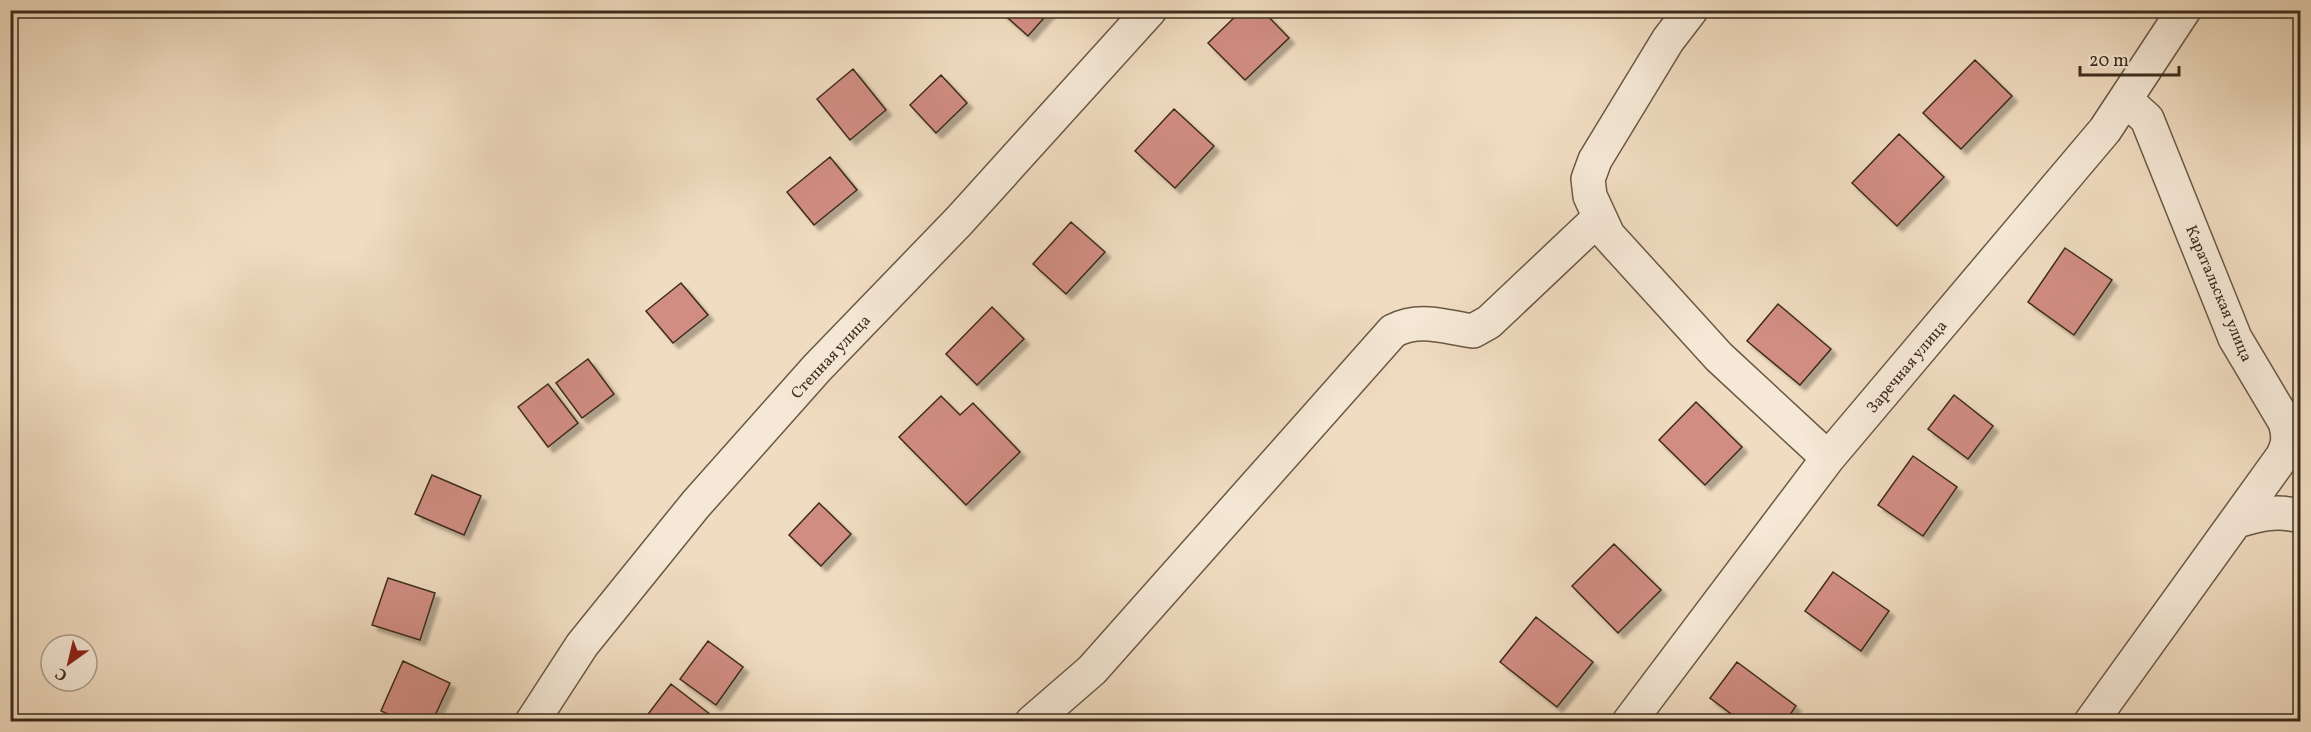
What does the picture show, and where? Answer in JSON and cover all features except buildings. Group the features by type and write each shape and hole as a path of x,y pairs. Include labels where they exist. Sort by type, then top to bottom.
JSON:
{"street":[{"name":"Степная улица","path":"532,722 582,645 696,504 817,368 959,221 1150,10"},
{"path":"1691,10 1668,40 1595,160 1588,179 1590,196 1608,235 1719,357 1828,458"},
{"name":"Заречная улица","path":"1629,722 1828,458 2052,194 2126,100 2184,10"},
{"name":"Каратальская улица","path":"2091,722 2282,457 2289,436 2285,422 2235,338 2148,119 2126,100"},
{"path":"1032,722 1092,670 1393,331 1408,323 1431,323 1473,331 1489,322 1599,218"},
{"path":"2237,521 2262,513 2282,511 2301,516"}]}
